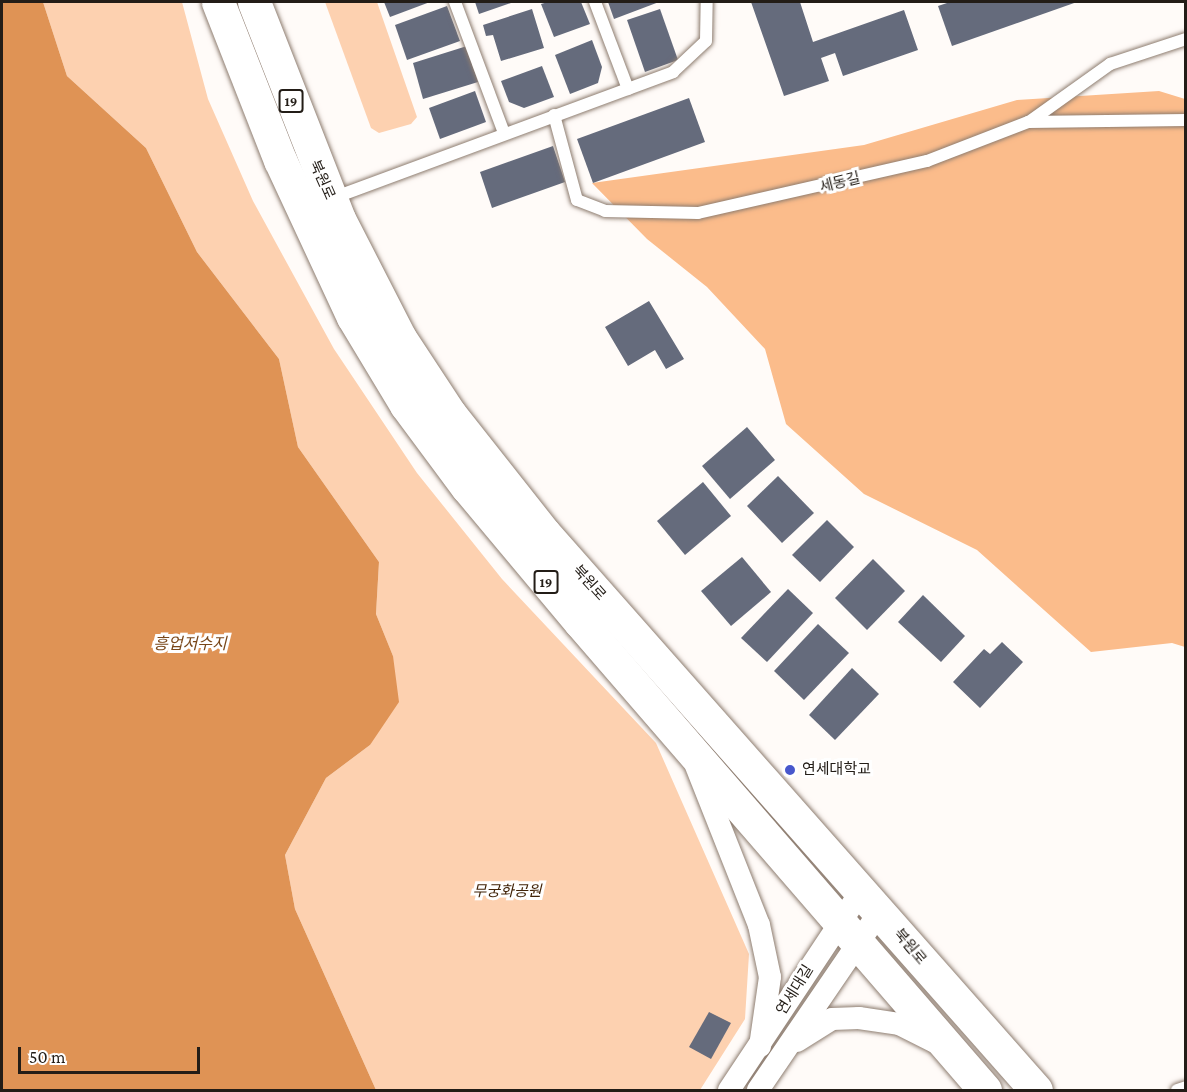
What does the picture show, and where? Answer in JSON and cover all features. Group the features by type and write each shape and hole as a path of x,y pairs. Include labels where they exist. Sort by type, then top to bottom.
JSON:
{"main road":[{"name":"북원로","path":"218,2 292,183 353,317 406,405 467,488 846,934 985,1090"},
{"name":"북원로","path":"254,2 331,199 395,329 450,414 544,533 871,900 1036,1090"},
{"path":"292,183 331,199"}],"street":[{"path":"689,747 759,926 770,977 760,1046"},
{"path":"846,934 871,900"},
{"name":"연세대길","path":"729,1090 871,900"},
{"name":"연세대길","path":"758,1090 784,1051 846,934"},
{"path":"784,1051 815,1026 832,1019 859,1018 898,1024 952,1053"}],"lane":[{"path":"455,2 504,133"},
{"path":"595,2 628,89"},
{"path":"331,199 673,72 698,54 706,40 707,2"},
{"path":"1028,122 1110,64 1185,39"},
{"name":"세동길","path":"554,115 577,200 621,212 698,213 813,190 927,161 1028,122 1185,120"},
{"path":"1177,1090 1185,1087"}],"green space":[{"name":"무궁화공원","path":"43,2 182,2 208,99 253,201 334,349 417,473 502,579 656,743 749,954 745,1019 700,1090 376,1090 295,909 285,855 326,778 370,745 393,656 376,614 379,562 298,447 279,359 197,252 146,148 67,76"},
{"path":"325,2 377,2 417,117 411,124 379,133 371,128"}],"shaded area":[{"path":"1159,91 1185,99 1185,647 1172,643 1091,652 977,550 864,494 786,424 765,349 707,287 647,239 592,183 864,145 1017,100"}],"water":[{"name":"흥업저수지","path":"2,2 43,2 67,76 146,148 197,252 279,359 298,447 379,562 376,614 393,656 399,702 370,745 326,778 285,855 295,909 376,1090 2,1090"}],"building":[{"path":"384,2 430,2 390,17"},
{"path":"475,2 514,2 479,14"},
{"path":"581,2 590,24 554,37 541,4"},
{"path":"608,2 659,2 614,19"},
{"path":"751,2 800,2 813,42 904,10 918,50 843,76 835,53 821,58 829,81 784,96"},
{"path":"950,2 1077,2 952,46 938,6"},
{"path":"447,6 460,41 407,60 395,25"},
{"path":"532,9 544,48 501,61 493,35 486,36 483,25"},
{"path":"660,9 678,60 645,72 627,20"},
{"path":"592,40 602,67 598,83 570,94 555,55"},
{"path":"467,46 478,82 423,99 413,63"},
{"path":"542,66 554,97 524,108 509,102 501,81"},
{"path":"475,91 486,122 440,139 429,108"},
{"path":"689,98 705,142 593,183 577,139"},
{"path":"553,146 565,182 492,208 480,172"},
{"path":"649,301 684,359 666,369 655,350 628,366 605,327"},
{"path":"747,427 775,460 730,499 702,466"},
{"path":"778,476 814,513 782,543 747,506"},
{"path":"703,482 731,516 685,555 657,521"},
{"path":"827,520 854,547 820,582 792,555"},
{"path":"742,557 771,592 731,626 701,591"},
{"path":"873,559 905,591 867,630 835,598"},
{"path":"788,589 813,613 767,662 741,638"},
{"path":"923,595 965,636 941,662 898,622"},
{"path":"818,624 849,653 804,700 774,671"},
{"path":"1002,642 1023,662 980,708 953,682 984,649 990,654"},
{"path":"852,668 879,694 835,740 809,715"},
{"path":"709,1012 731,1023 711,1059 689,1047"}],"place":[{"name":"연세대학교","path":"790,770"}]}
